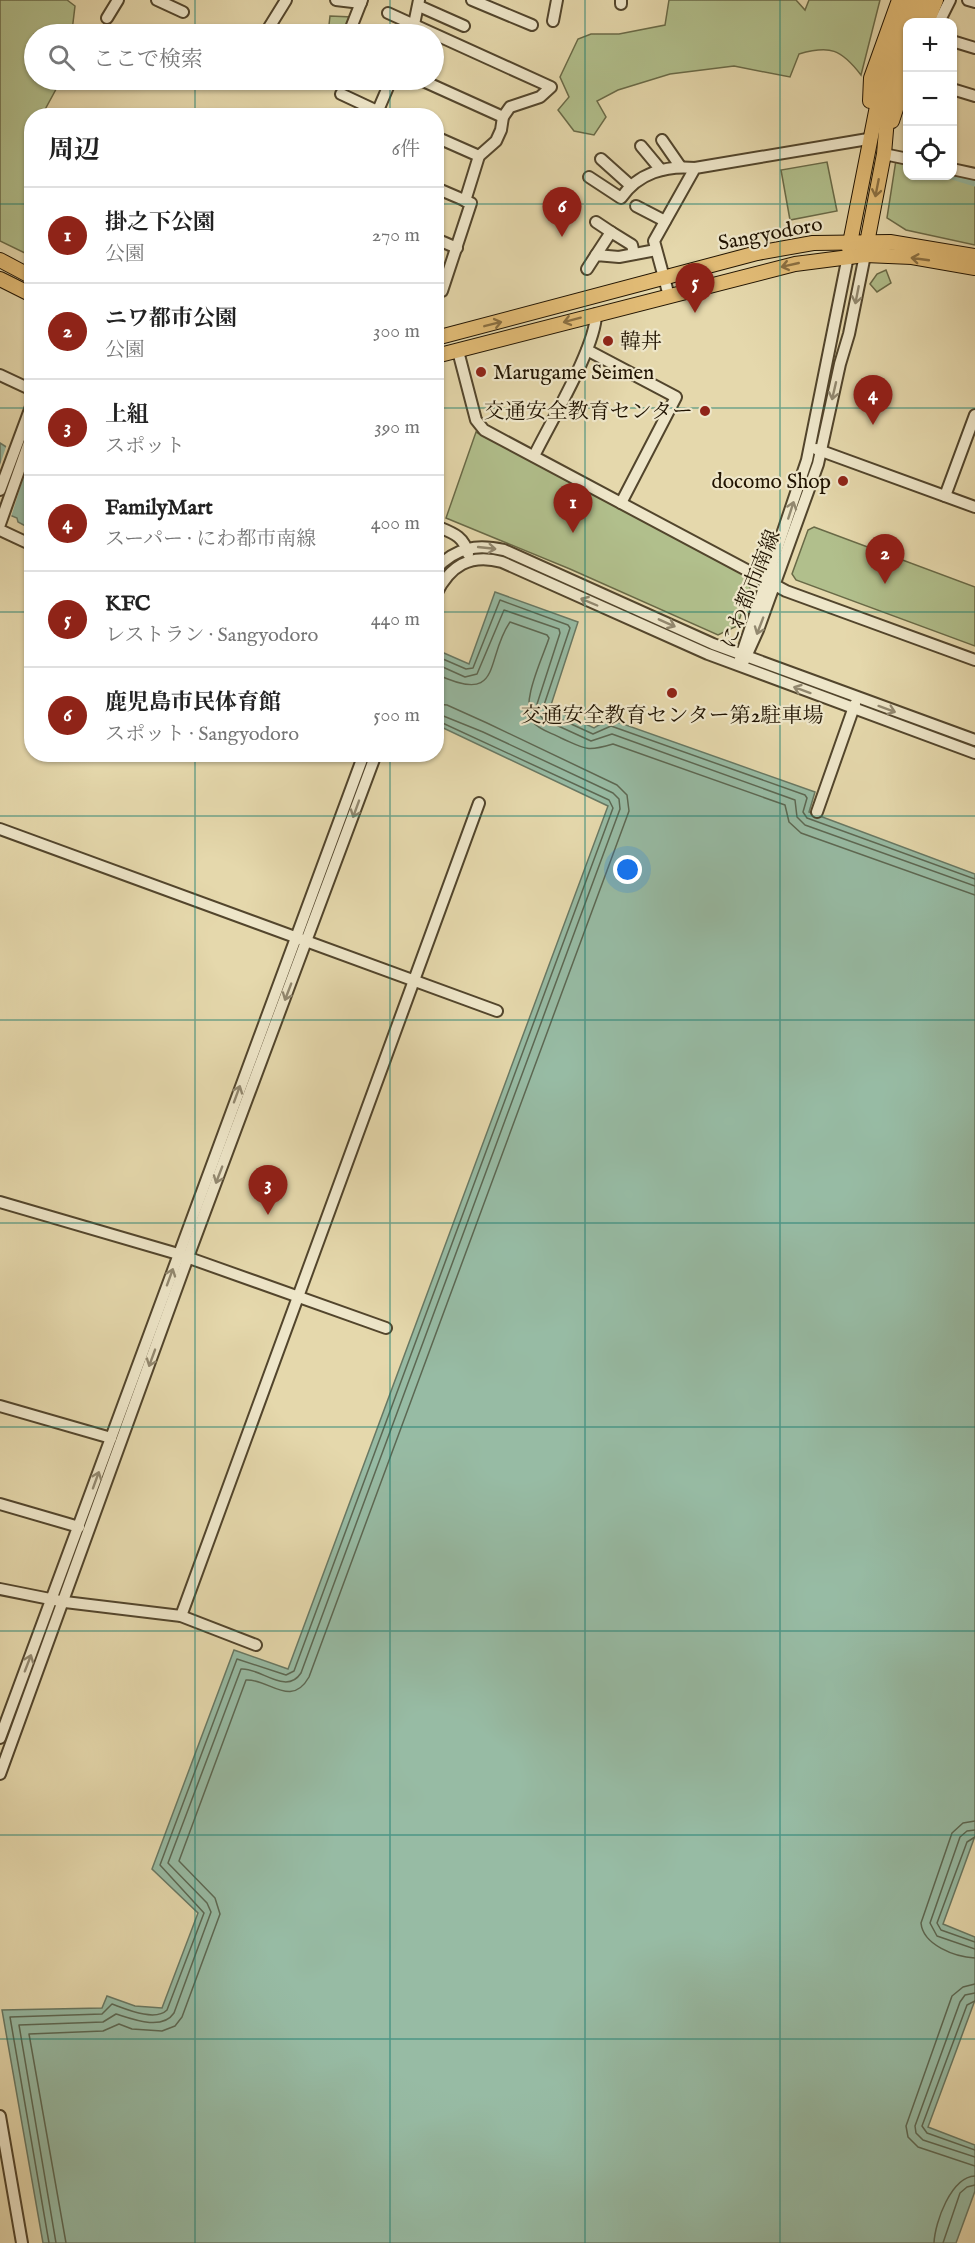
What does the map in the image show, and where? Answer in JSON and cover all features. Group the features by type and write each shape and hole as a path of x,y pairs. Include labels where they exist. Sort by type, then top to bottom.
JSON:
{"main road":[{"path":"868,140 872,78 899,0"},
{"path":"848,255 880,86 911,0"},
{"path":"916,18 923,0"},
{"path":"929,18 936,0"},
{"path":"865,255 884,154 889,96 903,54"},
{"path":"886,135 903,90"},
{"name":"Sangyodoro","path":"444,336 757,253 813,243 867,240 911,243 975,256"},
{"name":"Sangyodoro","path":"444,354 795,264 848,255 912,257 975,268"},
{"path":"0,260 24,274"},
{"path":"0,279 24,291"}],"street":[{"path":"107,18 118,0"},
{"path":"157,0 183,12"},
{"path":"271,24 286,0"},
{"path":"336,0 361,1 352,24"},
{"path":"472,0 532,25"},
{"path":"553,21 557,0"},
{"path":"941,18 950,0"},
{"path":"968,0 975,2"},
{"path":"415,24 419,3 464,26"},
{"path":"388,13 405,24"},
{"path":"444,43 550,87 540,97 510,107 503,117 501,130 495,141 479,156 465,201"},
{"path":"957,43 975,48"},
{"path":"383,108 388,90"},
{"path":"443,90 503,117"},
{"path":"957,91 975,96"},
{"path":"340,94 369,108"},
{"path":"589,177 621,198 630,185 644,176 661,170 681,166 695,168 868,140"},
{"path":"444,141 479,156"},
{"path":"662,141 681,166"},
{"path":"641,146 661,170"},
{"path":"884,154 903,158"},
{"path":"601,159 630,185"},
{"path":"669,296 654,241 695,168"},
{"path":"957,170 975,174"},
{"path":"444,192 471,203 444,285"},
{"path":"636,206 665,222"},
{"path":"596,222 632,245 634,254"},
{"path":"587,269 611,232"},
{"path":"444,243 456,248"},
{"path":"596,255 619,257 656,250"},
{"name":"にわ都市南線","path":"815,448 848,255"},
{"name":"にわ都市南線","path":"742,658 815,448 849,334 865,255"},
{"path":"534,456 586,350 596,326 596,314"},
{"path":"586,350 676,397 621,503"},
{"path":"458,351 479,426 770,582 975,660"},
{"path":"0,375 24,386"},
{"path":"945,496 975,415"},
{"path":"2,519 24,435"},
{"path":"0,490 24,443"},
{"path":"815,448 975,507"},
{"path":"444,529 459,535 470,560"},
{"path":"0,530 24,541"},
{"path":"444,560 448,556 467,549 486,546 504,550 742,658 971,752 974,736 856,703"},
{"path":"444,581 450,571 470,560 481,558 502,562 708,654 742,658"},
{"path":"817,812 856,703"},
{"path":"0,1771 64,1602 295,938 361,762"},
{"path":"0,1738 111,1438 307,942 373,762"},
{"path":"181,1616 478,803"},
{"path":"0,829 496,1011"},
{"path":"0,1202 183,1256 299,1295 386,1328"},
{"path":"0,1406 111,1438"},
{"path":"0,1504 79,1527"},
{"path":"0,1589 64,1602 181,1616 256,1645"},
{"path":"0,2116 22,2243"}],"shaded area":[{"path":"0,0 67,0 75,6 73,24 24,24 24,90 56,90 46,108 24,108 24,253 0,241"},
{"path":"669,0 796,0 805,10 809,0 880,0 861,75 847,59 834,51 827,50 799,54 790,77 734,66 670,74 618,90 597,101 606,117 594,135 574,131 558,110 569,97 560,77 578,39 591,34 619,34 665,25"},
{"path":"330,16 352,17 348,24 329,24"},
{"path":"896,160 903,162 903,180 957,180 957,174 975,178 975,245 906,230 887,218"},
{"path":"827,162 837,211 790,220 781,170"},
{"path":"886,270 891,283 877,292 870,284 877,274"},
{"path":"476,432 748,577 750,589 737,626 718,635 570,569 446,518"},
{"path":"814,527 975,587 975,646 796,580 792,574 808,530"}],"water":[{"path":"0,443 19,455 24,455 24,525 18,522 17,518 0,511"},
{"path":"495,592 578,622 550,708 594,728 609,719 815,792 809,812 975,874 975,1836 943,1924 975,1937 975,2000 928,2127 975,2145 975,2191 956,2243 43,2243 2,2010 102,2008 107,1996 135,2006 162,2008 198,1913 152,1869 234,1650 288,1669 608,806 444,728 444,653 469,664"}],"pier":[{"path":"7,444 24,452 24,475 11,517 0,512 0,465"}],"waterway":[{"path":"957,177 975,182"}],"place":[{"name":"鹿児島市民体育館","path":"562,237"},
{"name":"KFC","path":"695,313"},
{"name":"韓丼","path":"608,341"},
{"name":"Marugame Seimen","path":"481,372"},
{"name":"交通安全教育センター","path":"705,411"},
{"name":"FamilyMart","path":"873,425"},
{"name":"docomo Shop","path":"843,481"},
{"name":"掛之下公園","path":"573,533"},
{"name":"ニワ都市公園","path":"885,584"},
{"name":"交通安全教育センター第2駐車場","path":"672,693"},
{"name":"上組","path":"268,1215"}]}
